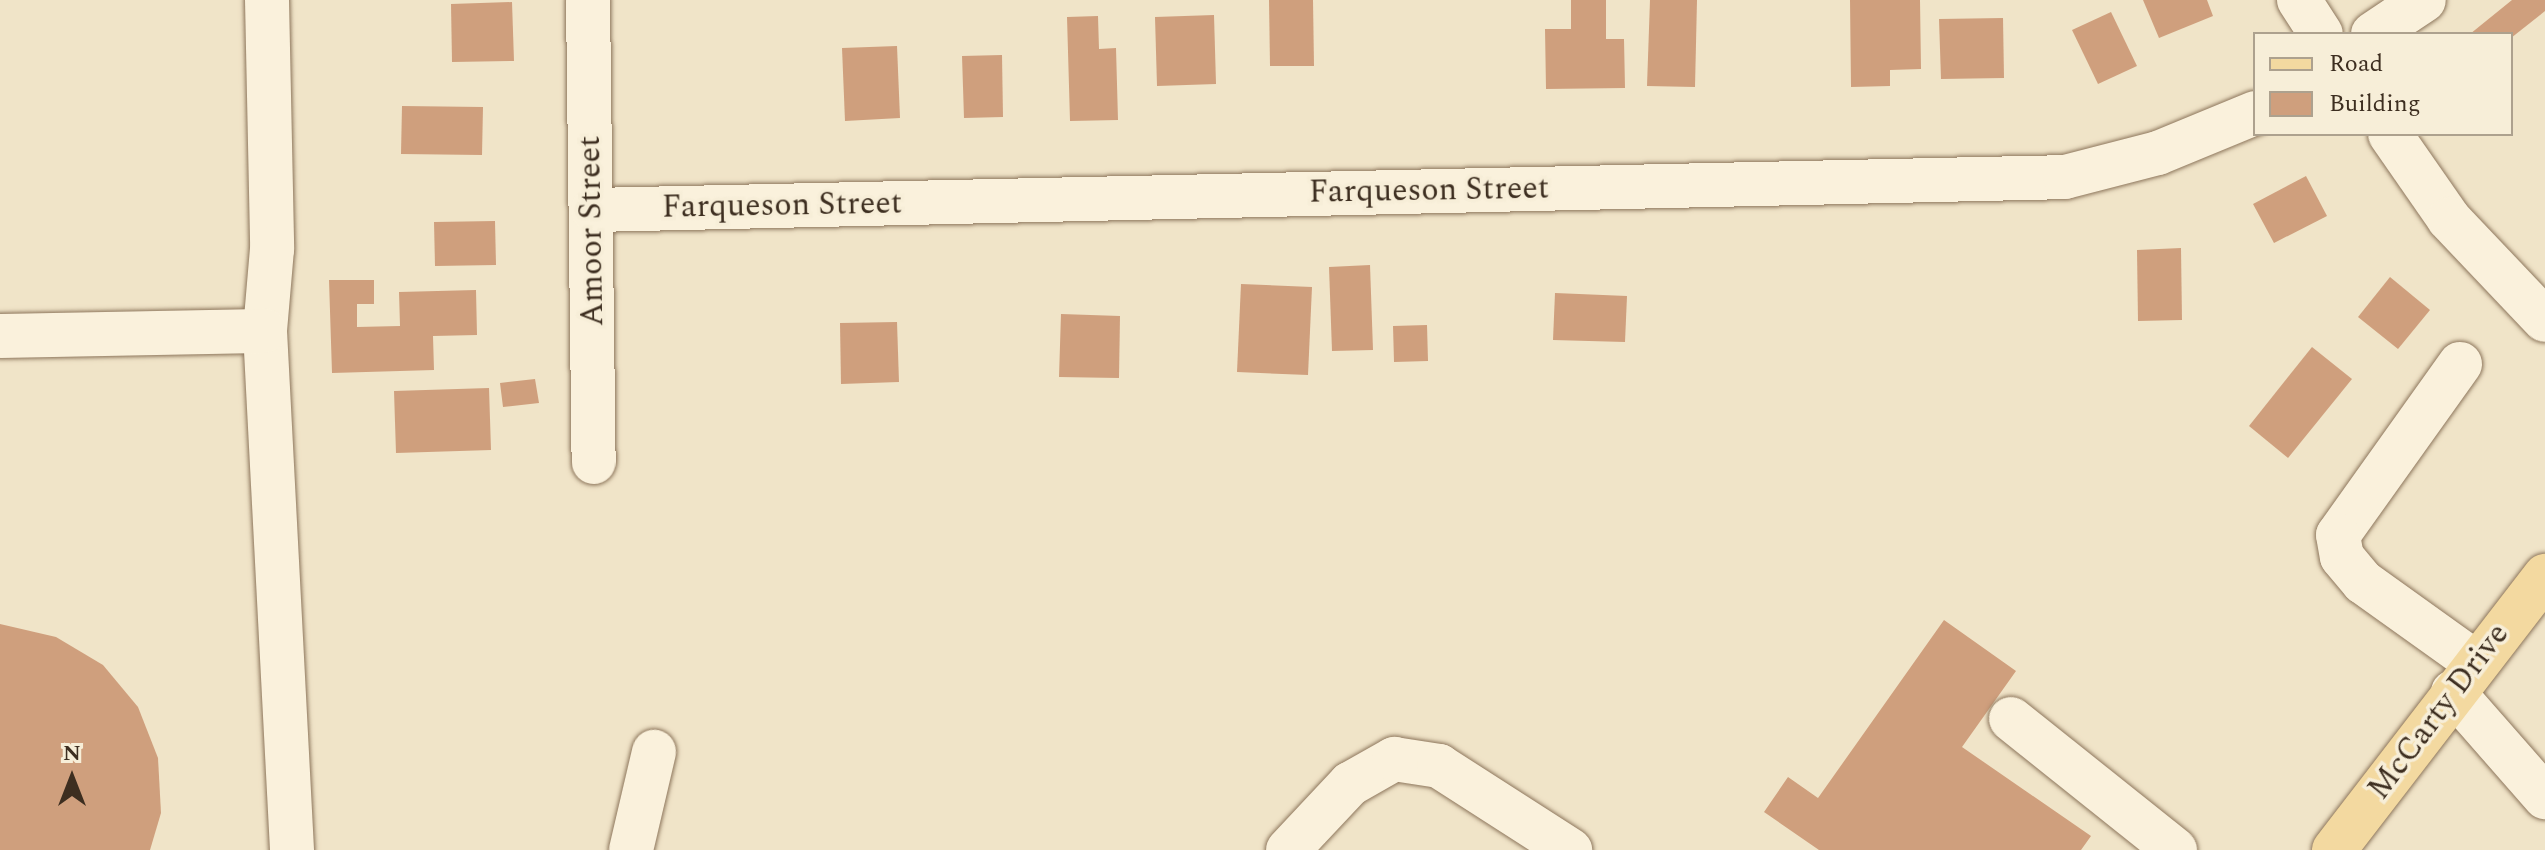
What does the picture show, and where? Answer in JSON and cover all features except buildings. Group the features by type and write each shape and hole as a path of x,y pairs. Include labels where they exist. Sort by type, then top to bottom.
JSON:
{"main road":[{"name":"McCarty Drive","path":"2334,850 2545,576"}],"street":[{"path":"267,0 272,249 265,331 292,850"},
{"name":"Amoor Street","path":"588,0 594,462"},
{"path":"2299,0 2320,32"},
{"path":"2376,32 2424,0"},
{"name":"Farqueson Street","path":"593,210 2065,177 2158,153 2253,114"},
{"path":"2391,136 2449,219 2545,320"},
{"path":"0,336 265,331"},
{"path":"2460,364 2338,535 2342,557 2363,582 2465,677 2545,797"},
{"path":"2011,719 2175,850"},
{"path":"631,850 654,752"},
{"path":"1288,850 1350,784 1394,759 1439,766 1570,850"}]}
